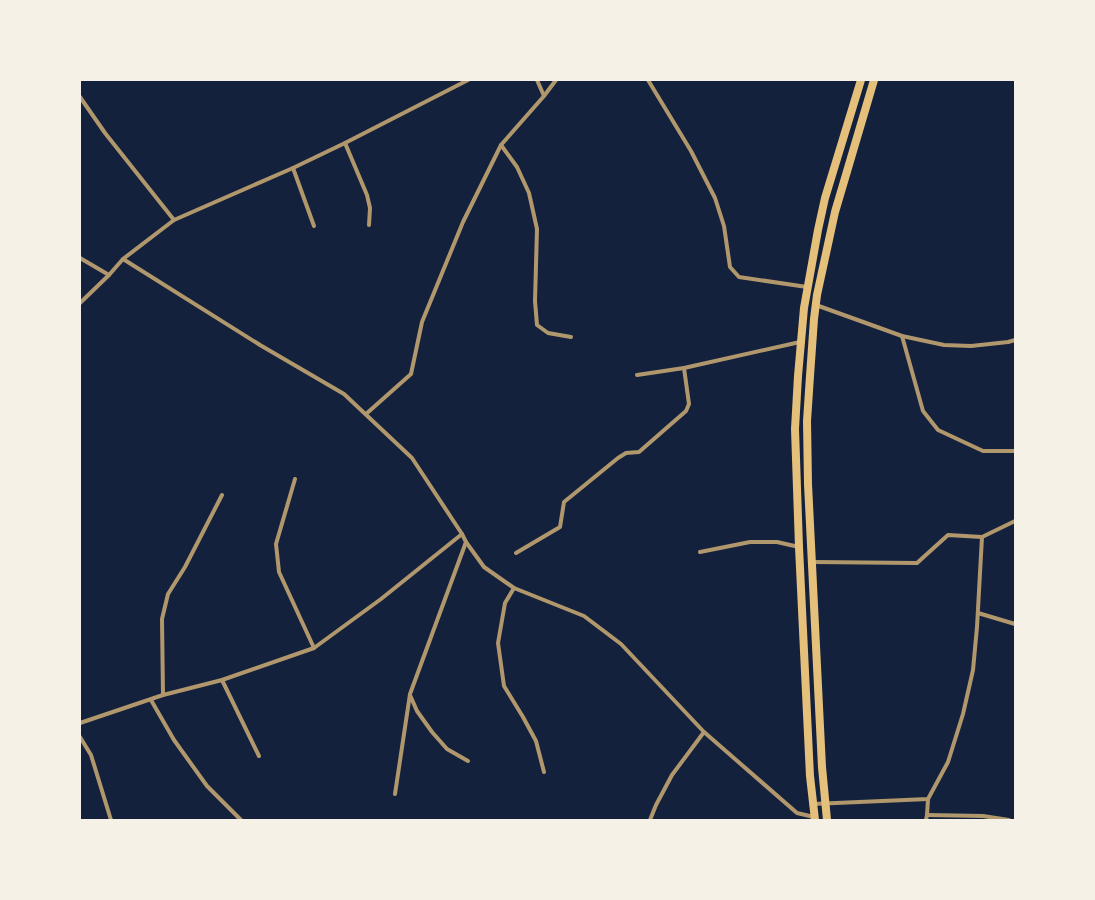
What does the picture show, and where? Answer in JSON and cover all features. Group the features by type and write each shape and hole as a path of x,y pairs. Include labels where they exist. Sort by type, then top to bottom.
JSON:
{"main road":[{"path":"815,819 810,776 795,429 800,342 804,308 818,230 826,198 862,80"},
{"path":"827,820 821,751 811,562 807,421 816,305 835,212 874,80"}],"street":[{"path":"80,303 110,275 123,259 174,220 293,168 468,80"},
{"path":"537,80 544,96"},
{"path":"366,414 411,374 422,322 463,222 501,145 556,80"},
{"path":"648,80 691,151 715,198 724,226 730,267 739,277 808,287"},
{"path":"80,97 104,133 174,220"},
{"path":"345,143 367,196 370,208 369,225"},
{"path":"501,145 517,167 530,193 537,229 535,301 537,325 548,333 571,337"},
{"path":"293,168 314,226"},
{"path":"80,258 110,275"},
{"path":"123,259 260,345 344,394 412,458 466,542 484,567 514,588 584,616 621,644 704,732 797,813 815,819"},
{"path":"816,305 902,336 944,345 971,346 1015,340"},
{"path":"902,336 923,411 938,430 982,451 1015,451"},
{"path":"637,375 684,368 800,342"},
{"path":"516,553 560,526 564,502 618,458 626,453 639,452 686,411 689,404 684,368"},
{"path":"295,480 276,544 279,572 314,648"},
{"path":"163,695 162,619 168,594 185,567 222,495"},
{"path":"811,562 917,563 948,535 982,538 1015,521"},
{"path":"80,723 163,695 222,680 314,648 381,599 462,534"},
{"path":"982,538 973,670 963,714 948,762 928,799 926,818 982,816 1009,820"},
{"path":"395,794 410,694 466,542"},
{"path":"700,552 750,542 777,542 799,547"},
{"path":"514,588 505,603 498,643 504,686 536,741 544,772"},
{"path":"978,613 1015,624"},
{"path":"222,680 259,756"},
{"path":"410,694 417,711 432,732 447,749 468,761"},
{"path":"151,700 174,740 207,786 242,820"},
{"path":"650,820 672,775 704,732"},
{"path":"80,737 91,755 111,820"},
{"path":"813,804 825,802 928,799"}]}
